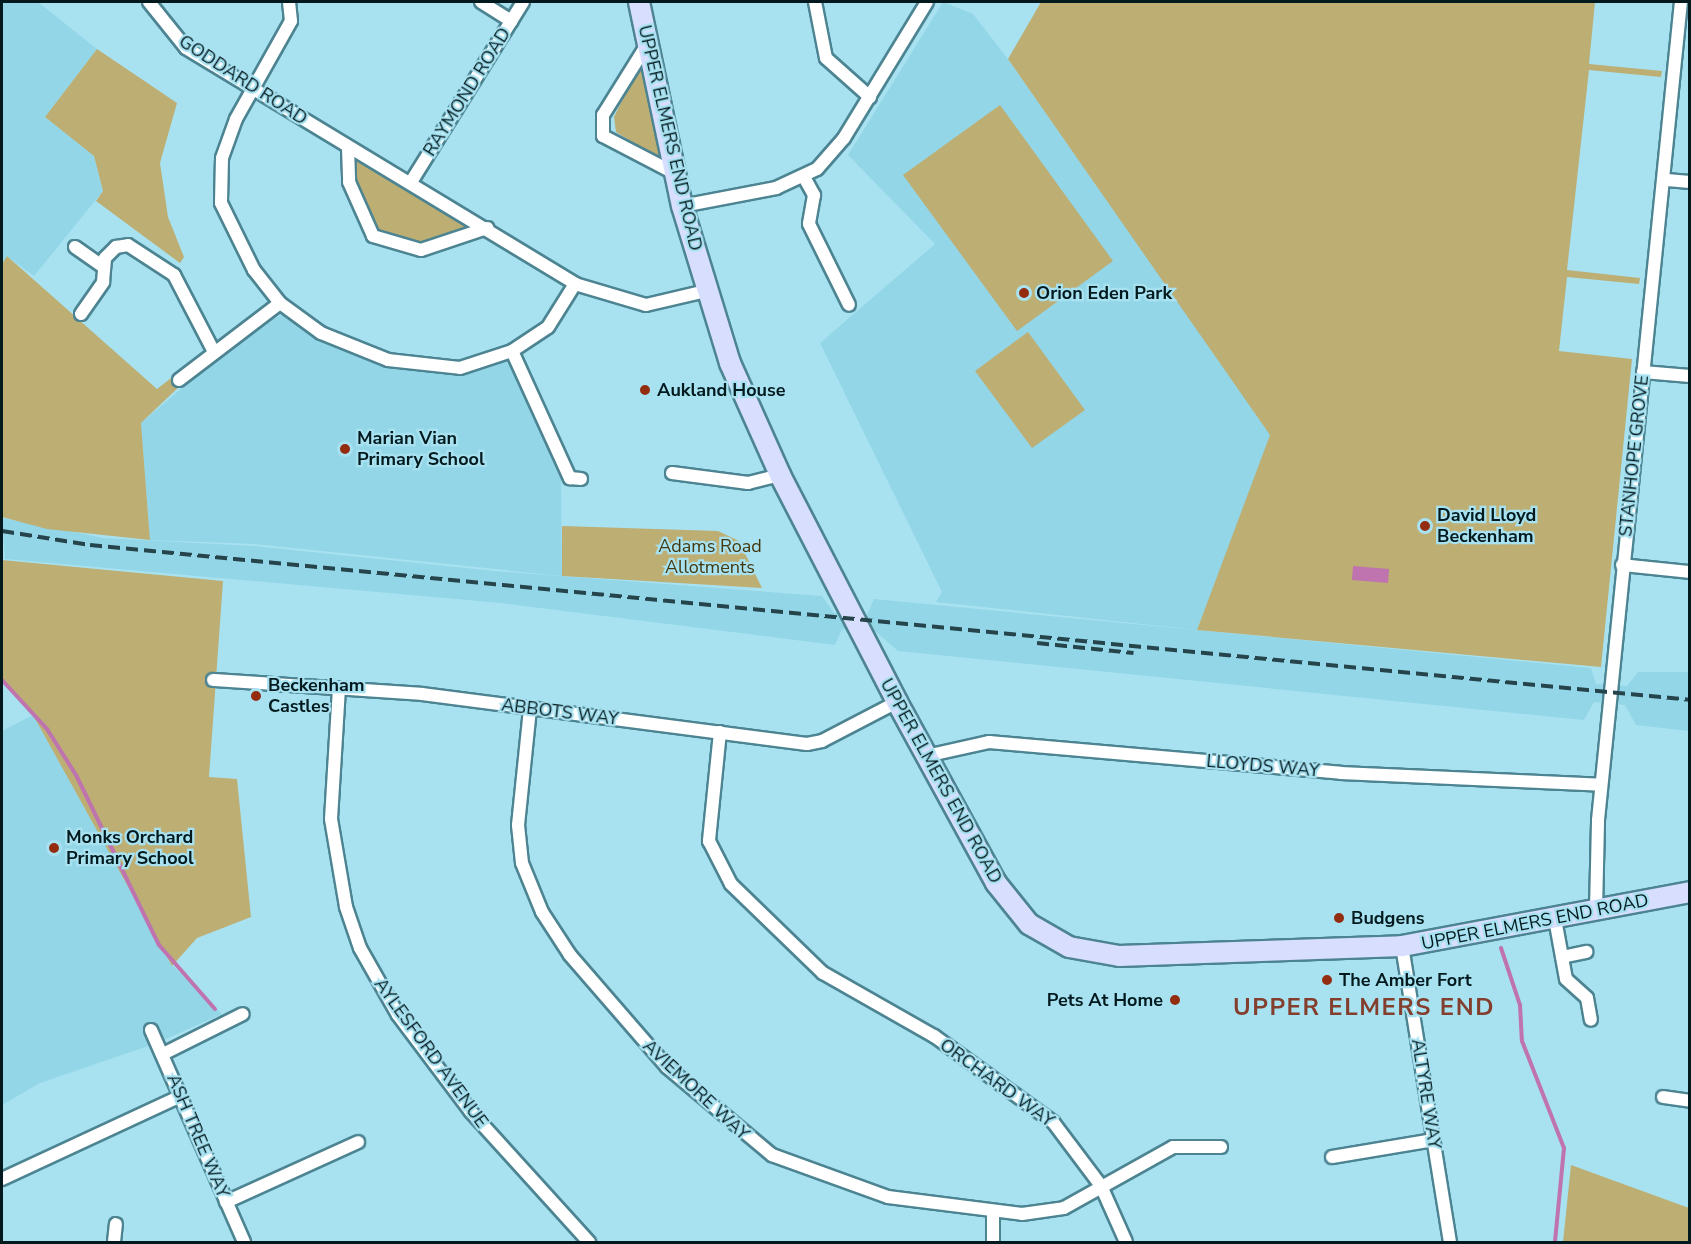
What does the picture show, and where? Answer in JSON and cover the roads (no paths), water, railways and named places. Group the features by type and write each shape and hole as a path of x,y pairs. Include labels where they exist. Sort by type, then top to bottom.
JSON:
{"main road":[{"name":"UPPER ELMERS END ROAD","path":"639,2 682,206 706,291 730,363 780,475 897,702 1014,910 1039,931 1069,947 1104,955 1168,956 1402,946 1689,892"}],"street":[{"name":"GODDARD ROAD","path":"149,2 186,48 348,148 411,182 487,228 575,284 646,305 706,291"},
{"path":"289,2 291,21 254,89 222,158 221,203 254,270 280,303 321,333 388,360 460,368 512,351 548,327 575,284"},
{"path":"481,2 512,21"},
{"name":"RAYMOND ROAD","path":"411,182 523,2"},
{"path":"815,2 826,58 870,97"},
{"path":"682,206 804,177 836,151 927,2"},
{"name":"STANHOPE GROVE","path":"1596,910 1593,881 1601,785 1622,565 1666,180 1681,2"},
{"path":"648,43 603,115 603,135 674,173"},
{"path":"348,148 349,182 373,236 421,250 487,228"},
{"path":"804,177 814,195 809,224 849,305"},
{"path":"1666,180 1689,182"},
{"path":"81,314 103,282 104,267 116,247 128,245 174,275 213,350"},
{"path":"75,247 104,267"},
{"path":"179,380 213,350 280,303"},
{"path":"512,351 570,478 581,479"},
{"path":"1644,372 1689,376"},
{"path":"672,473 748,483 780,475"},
{"path":"1622,565 1689,572"},
{"name":"ABBOTS WAY","path":"213,680 339,688 815,743 897,702"},
{"name":"AYLESFORD AVENUE","path":"339,688 331,819 346,908 360,948 398,1015 471,1112 589,1242"},
{"name":"AVIEMORE WAY","path":"530,709 518,825 531,888 570,955 645,1044 728,1123 787,1163 888,1197 993,1211 1046,1213 1173,1147 1221,1147"},
{"name":"ORCHARD WAY","path":"720,732 709,830 716,863 751,908 807,960 1033,1105 1071,1142 1101,1186 1126,1242"},
{"name":"LLOYDS WAY","path":"926,756 989,742 1341,773 1601,785"},
{"path":"1555,919 1566,979 1587,998 1591,1020"},
{"name":"ALTYRE WAY","path":"1402,946 1450,1242"},
{"path":"1562,957 1586,952"},
{"path":"164,1054 243,1014"},
{"name":"ASH TREE WAY","path":"151,1030 164,1054 179,1097 244,1242"},
{"path":"2,1179 179,1097"},
{"path":"1663,1097 1689,1101"},
{"path":"1332,1157 1434,1140"},
{"path":"226,1202 358,1142"},
{"path":"993,1211 993,1242"},
{"path":"114,1242 116,1224"}],"waterway":[{"path":"2,680 47,729 76,775 159,945 215,1009"},
{"path":"1501,948 1520,1005 1522,1041 1564,1148 1555,1242"}],"railway":[{"path":"2,531 90,545 1690,700"},
{"path":"1037,643 1133,653"}],"place":[{"name":"Orion Eden Park","path":"1024,293"},
{"name":"Aukland House","path":"645,390"},
{"name":"Marian Vian Primary School","path":"345,449"},
{"name":"David Lloyd Beckenham","path":"1425,526"},
{"name":"Beckenham Castles","path":"256,696"},
{"name":"Monks Orchard Primary School","path":"54,848"},
{"name":"Budgens","path":"1339,918"},
{"name":"The Amber Fort","path":"1327,980"},
{"name":"Pets At Home","path":"1175,1000"}],"district":[{"name":"UPPER ELMERS END","path":"1364,1008"}],"park label":[{"name":"Adams Road Allotments","path":"710,557"}]}
